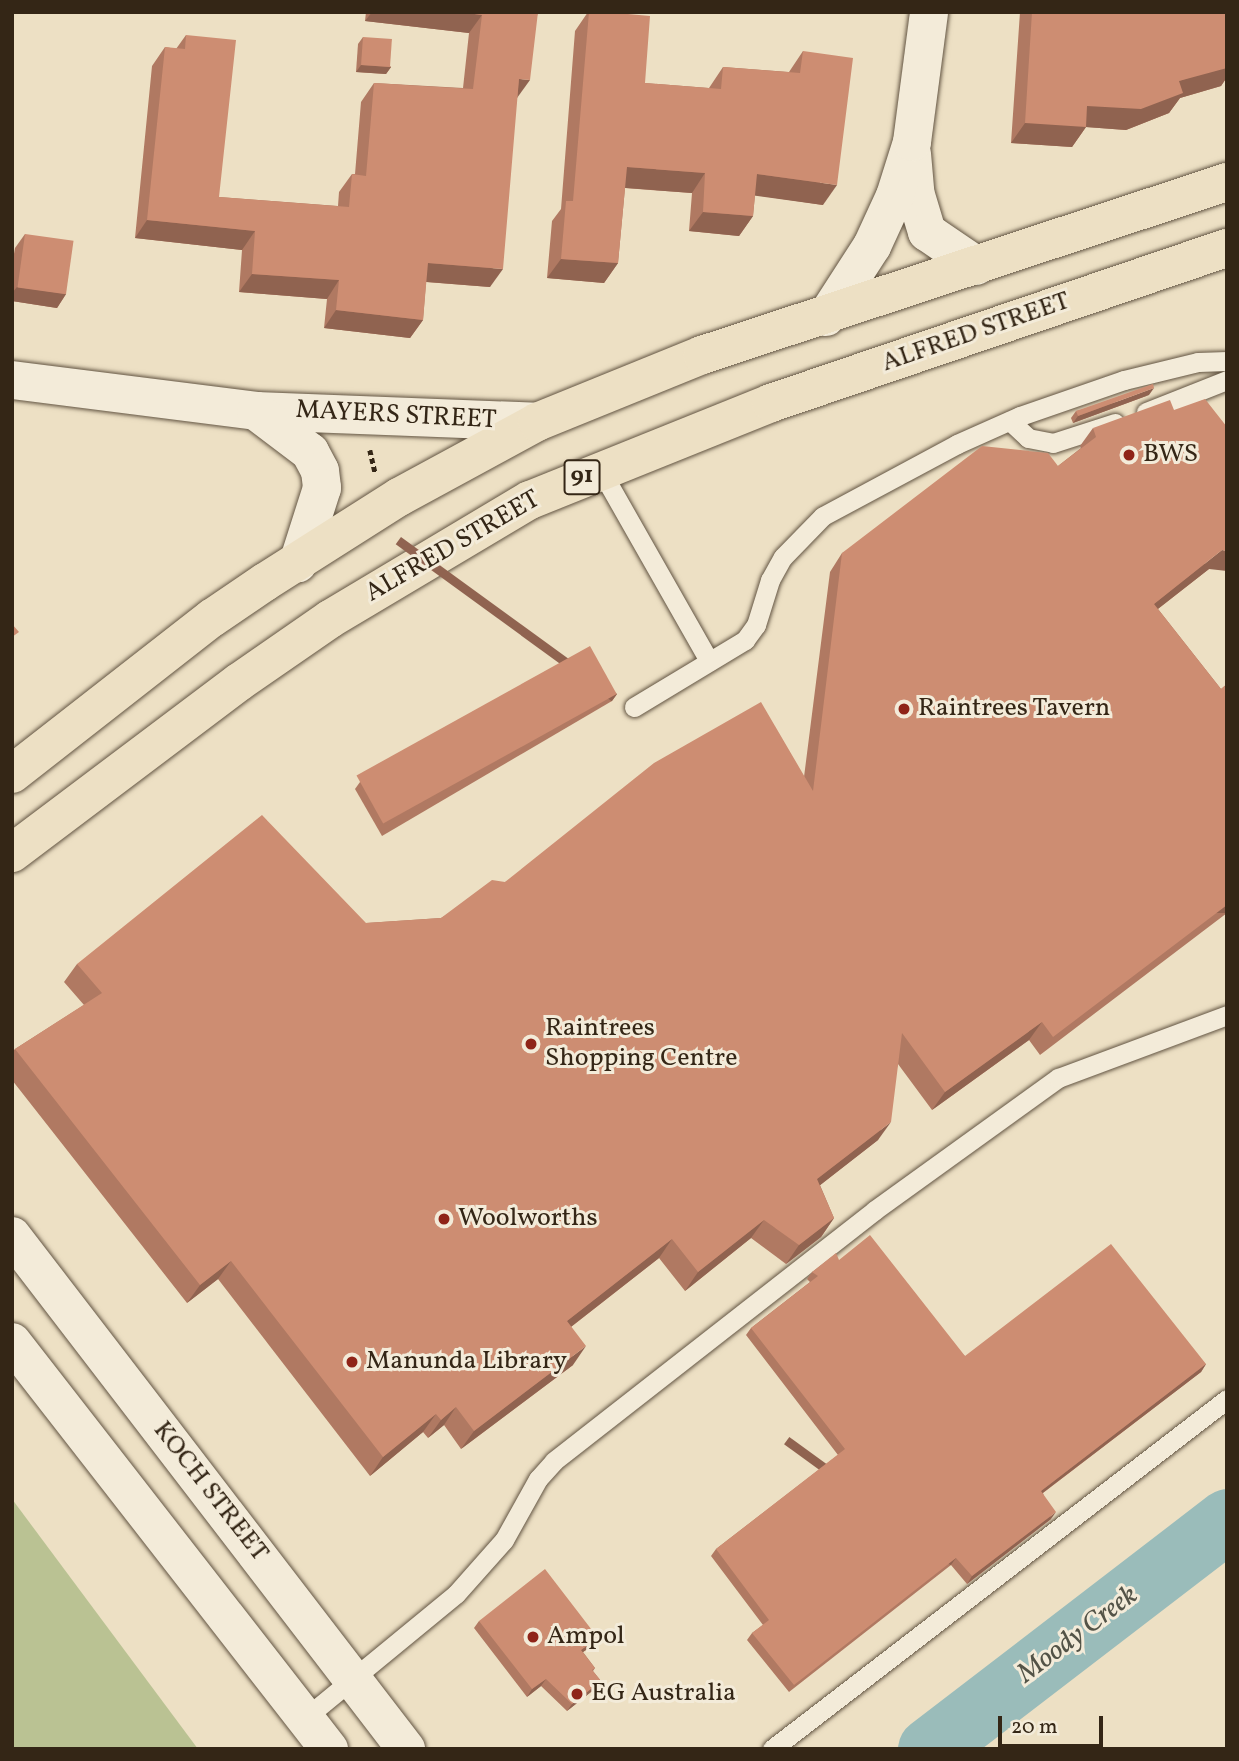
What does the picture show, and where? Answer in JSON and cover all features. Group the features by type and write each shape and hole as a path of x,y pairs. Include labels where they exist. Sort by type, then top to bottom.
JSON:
{"main road":[{"path":"12,774 212,618 399,497 537,422 702,355 826,317 1227,182"},
{"name":"ALFRED STREET","path":"12,853 239,682 330,619 470,533 600,469 771,402 1227,248"}],"street":[{"path":"826,317 885,224 912,142 929,12"},
{"path":"912,142 915,192 928,232 977,266"},
{"name":"MAYERS STREET","path":"12,380 256,411 537,422"},
{"name":"MAYERS STREET","path":"256,411 310,452 320,471 322,488 298,563"},
{"name":"KOCH STREET","path":"12,1236 407,1749"},
{"path":"12,1342 328,1749"}],"lane":[{"path":"634,707 745,640 756,625 770,580 783,557 823,516 1010,421 1124,380 1198,362 1227,361"},
{"path":"1010,421 1028,438 1053,443 1227,380"},
{"path":"600,469 709,661"},
{"path":"305,1718 456,1594 485,1564 538,1479 554,1461 875,1210 1058,1078 1227,1015"},
{"path":"772,1749 1227,1399"}],"path":[{"path":"370,442 379,482"}],"green space":[{"path":"12,1499 198,1749 12,1749"}],"building":[{"path":"459,12 538,12 530,80 519,79 503,269 428,263 423,320 336,310 339,280 252,274 255,231 147,220 165,47 185,49 186,35 236,40 219,197 349,207 352,174 366,176 374,83 473,89 482,15"},
{"path":"589,12 650,16 645,83 721,89 723,67 800,73 803,51 853,58 837,185 757,174 753,216 703,212 705,173 627,167 618,263 561,259 566,201 573,201"},
{"path":"1032,12 1227,12 1227,68 1179,81 1183,93 1141,109 1087,106 1086,127 1025,123"},
{"path":"363,37 392,39 390,67 361,65"},
{"path":"25,234 74,241 66,294 17,287"},
{"path":"1153,384 1154,388 1078,416 1076,411"},
{"name":"Raintrees Shopping Centre","path":"1205,399 1227,427 1227,551 1222,550 1154,604 1221,689 1227,684 1227,905 1053,1037 1042,1022 945,1092 902,1033 891,1122 817,1179 834,1218 799,1245 764,1220 698,1272 672,1239 567,1321 586,1346 474,1431 456,1407 441,1420 436,1414 383,1457 231,1261 200,1285 15,1049 102,993 77,964 262,815 366,923 441,918 492,880 505,882 654,763 761,702 813,791 842,553 982,446 1048,453 1058,466 1096,437 1093,428 1170,400 1174,410"},
{"path":"12,624 19,632 12,637"},
{"path":"590,646 617,694 383,824 356,775"},
{"path":"870,1235 965,1356 1111,1244 1206,1364 1041,1491 1056,1512 972,1576 956,1558 794,1685 752,1633 769,1620 716,1549 845,1449 751,1328 818,1276 812,1272 836,1253 839,1260"},
{"name":"Ampol","path":"545,1569 598,1638 581,1650 601,1681 572,1704 546,1679 532,1689 479,1621"}],"waterway":[{"name":"Moody Creek","path":"929,1749 1227,1520"}],"place":[{"name":"BWS","path":"1129,455"},
{"name":"Raintrees Tavern","path":"904,709"},
{"name":"Raintrees Shopping Centre","path":"531,1044"},
{"name":"Woolworths","path":"444,1219"},
{"name":"Manunda Library","path":"352,1362"},
{"name":"Ampol","path":"533,1637"},
{"name":"EG Australia","path":"577,1694"}]}
